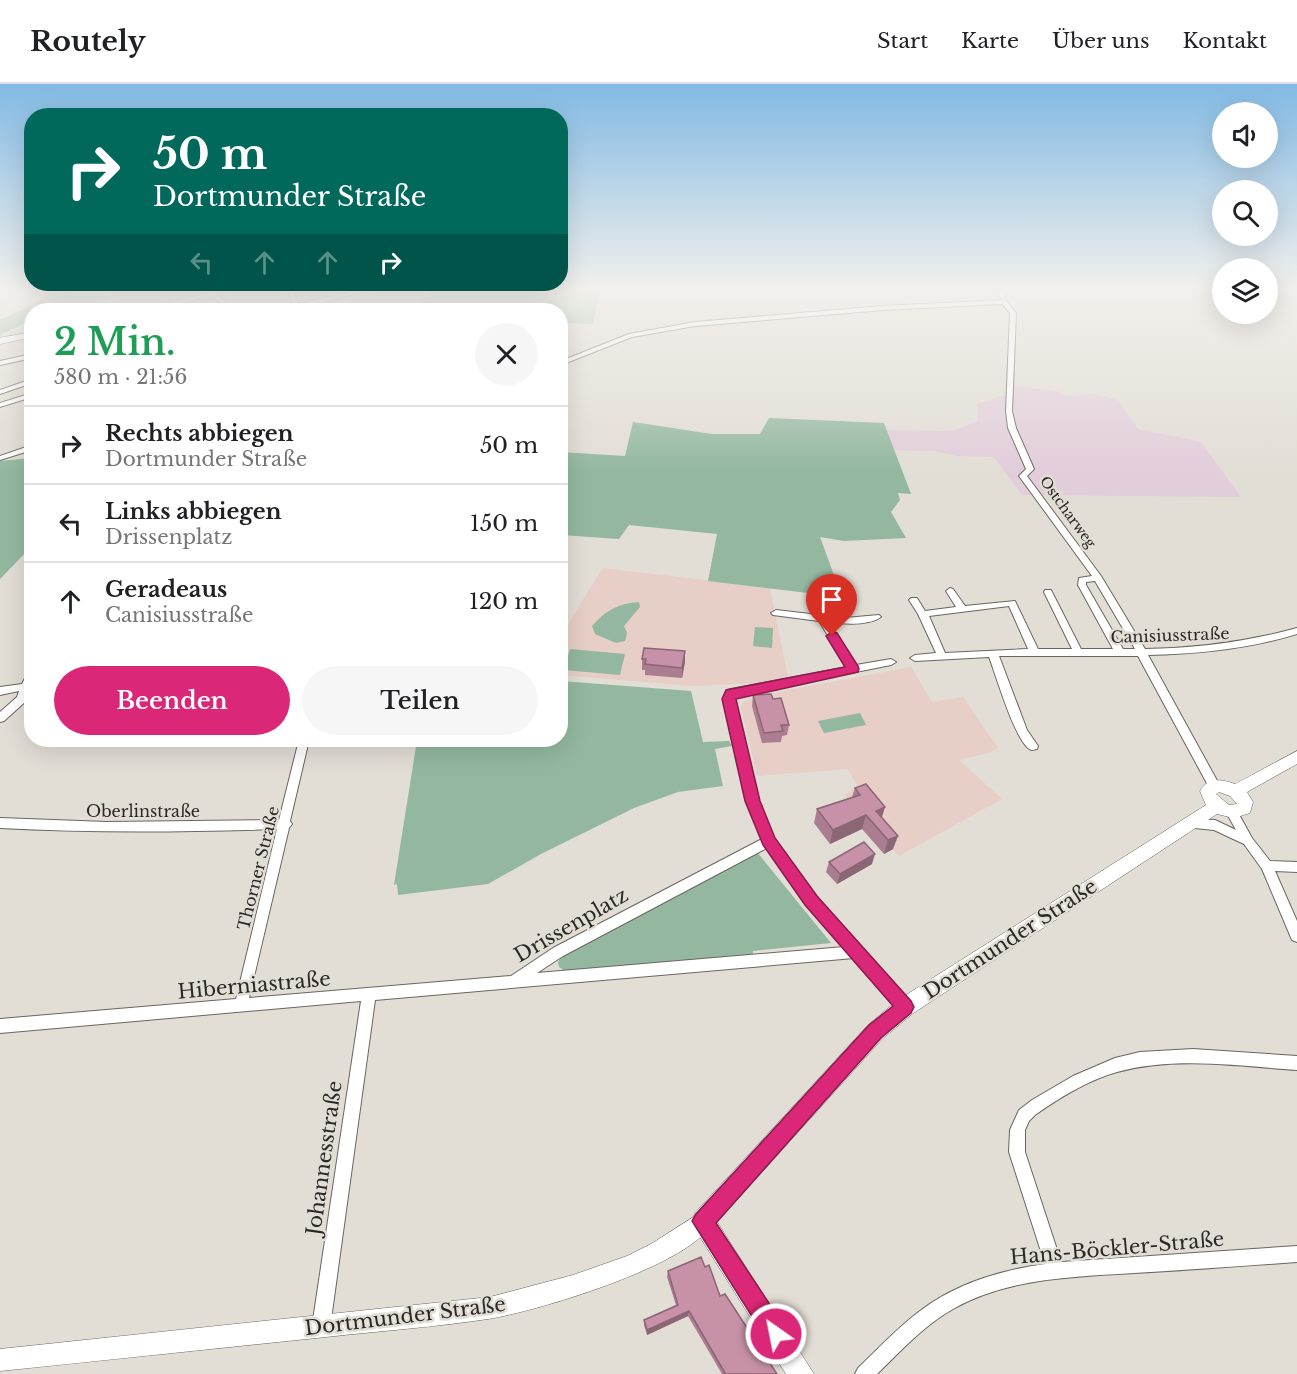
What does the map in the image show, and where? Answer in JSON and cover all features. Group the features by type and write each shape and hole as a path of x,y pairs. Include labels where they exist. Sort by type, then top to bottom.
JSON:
{"main road":[{"path":"1235,791 1297,757"},
{"path":"1214,786 1222,786 1235,791 1243,798 1245,805 1241,811 1225,809 1208,794 1214,786"},
{"name":"Dortmunder Straße","path":"703,1221 875,1032 905,1007 1187,824 1225,809"},
{"path":"703,1221 801,1374"}],"street":[{"path":"568,360 592,350"},
{"name":"Ostcharweg","path":"1011,350 1009,411 1012,428 1030,469 1023,476 1098,578 1143,652 1214,786"},
{"path":"0,363 24,358"},
{"path":"0,392 24,384"},
{"path":"0,405 24,398"},
{"path":"0,458 24,450"},
{"path":"1098,578 1082,580 1082,585 1120,652"},
{"path":"950,591 962,609"},
{"path":"1048,592 1078,652"},
{"path":"991,593 1000,604"},
{"path":"914,600 942,656"},
{"path":"923,614 1012,603 1034,652"},
{"path":"776,613 845,621 876,617"},
{"path":"822,619 853,669"},
{"name":"Canisiusstraße","path":"915,658 1034,652 1143,652 1233,648 1273,640 1297,631"},
{"path":"993,654 1022,731 1033,746"},
{"path":"891,662 731,693 729,699 753,801 769,841 806,894 905,1007"},
{"path":"0,691 24,687"},
{"path":"0,718 24,693"},
{"name":"Thorner Straße","path":"241,1005 286,824 302,747"},
{"path":"1225,809 1268,866 1297,936"},
{"name":"Oberlinstraße","path":"0,823 146,828 286,824"},
{"path":"1187,824 1215,825 1248,841"},
{"name":"Drissenplatz","path":"511,983 558,951 769,841"},
{"path":"1268,866 1297,867"},
{"name":"Drissenplatz","path":"511,983 856,952"},
{"name":"Hiberniastraße","path":"0,1026 511,983"},
{"name":"Johannesstraße","path":"321,1327 369,995"},
{"path":"1055,1270 1017,1152 1015,1133 1020,1119 1094,1073 1128,1062 1165,1057 1297,1063"},
{"name":"Dortmunder Straße","path":"0,1360 490,1308 558,1290 626,1266 687,1237 703,1221"},
{"name":"Hans-Böckler-Straße","path":"864,1374 916,1326 945,1304 974,1289 1013,1276 1055,1270 1297,1254"}],"shaded area":[{"path":"1008,385 1060,392 1067,396 1091,394 1119,401 1138,429 1201,442 1241,497 1022,495 994,457 956,456 935,451 892,450 886,430 948,431 959,429 978,421 977,404 1008,394"},
{"path":"603,568 770,588 788,677 753,683 693,686 568,676 568,624"},
{"path":"911,667 932,702 963,697 998,748 989,753 959,760 1002,799 899,856 845,795 857,785 848,769 757,776 741,707 743,702 753,697"}],"green space":[{"path":"769,418 884,423 911,494 898,493 900,500 891,512 906,538 844,541 820,537 842,597 708,581 717,534 629,525 619,539 568,535 568,452 625,456 633,422 712,434 760,434"},
{"path":"24,459 24,554 0,579 0,461"},
{"path":"639,602 640,607 624,626 627,633 625,641 616,643 595,634 592,626 607,612 625,604"},
{"path":"755,627 773,628 772,648 753,646"},
{"path":"570,649 625,654 620,675 568,670"},
{"path":"568,682 691,691 703,742 729,741 732,746 715,749 723,786 678,792 634,808 541,854 488,884 398,895 397,884 394,885 416,747 568,747"},
{"path":"860,713 866,725 824,733 818,721"},
{"path":"757,852 831,943 753,951 753,956 567,972 559,967 558,962 564,953"}],"building":[{"path":"644,648 685,651 682,668 645,664 646,659 642,659"},
{"path":"771,694 773,699 781,698 789,725 781,725 783,731 764,733 753,695"},
{"path":"866,784 885,807 876,811 898,836 888,840 866,815 833,830 817,809 860,795 855,788"},
{"path":"864,842 875,854 840,874 829,862"},
{"path":"701,1257 705,1267 709,1265 720,1296 725,1294 777,1374 724,1374 689,1311 647,1330 644,1320 678,1305 668,1271"}],"route":[{"path":"776,1334 703,1221 875,1032 905,1007 811,900 769,841 753,801 729,699 731,693 853,669 832,636"}]}
